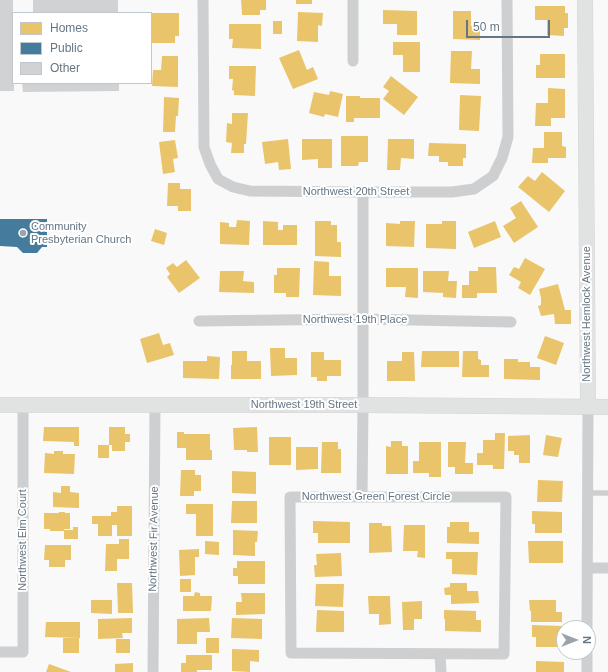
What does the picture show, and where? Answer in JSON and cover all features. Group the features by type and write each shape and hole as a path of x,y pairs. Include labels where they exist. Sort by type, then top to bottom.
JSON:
{"main road":[{"name":"Northwest Hemlock Avenue","path":"585,0 588,407"},
{"name":"Northwest 19th Street","path":"0,405 608,407"}],"street":[{"name":"Northwest 20th Street","path":"203,0 204,147 218,180 233,187 250,191 363,192 452,192 474,189 493,176 502,158 508,136 507,0"},
{"path":"353,0 353,61"},
{"path":"362,497 363,192"},
{"name":"Northwest 19th Place","path":"199,321 362,319 511,322"},
{"name":"Northwest Fir Avenue","path":"153,672 155,405"},
{"name":"Northwest Elm Court","path":"0,652 23,652 24,406"},
{"name":"Northwest Hemlock Avenue","path":"587,620 588,407"},
{"name":"Northwest Green Forest Circle","path":"290,497 506,497 504,654 440,654 291,653 290,497"},
{"path":"587,568 608,568"},
{"path":"440,654 441,672"},
{"path":"587,660 587,672"}],"lane":[{"path":"587,493 608,493"}],"building: Homes":[{"path":"241,0 266,0 266,10 260,10 260,15 242,15"},
{"path":"296,0 312,0 312,4 296,4"},
{"path":"535,6 565,6 565,13 568,13 568,28 564,28 564,36 547,35 547,20 535,20"},
{"path":"383,10 417,11 417,35 397,35 397,24 383,24"},
{"path":"453,11 471,11 471,26 480,26 480,40 453,39"},
{"path":"298,12 323,13 322,26 318,25 318,42 297,41"},
{"path":"152,13 179,13 179,36 175,36 175,43 152,43"},
{"path":"273,21 282,21 282,34 273,34"},
{"path":"229,24 261,24 261,49 232,48 233,39 229,39"},
{"path":"393,42 420,42 420,72 403,72 403,55 393,55"},
{"path":"299,50 307,70 313,67 318,79 293,89 279,58"},
{"path":"451,51 472,51 471,69 480,69 480,84 450,83"},
{"path":"540,54 565,54 565,78 536,78 536,65 540,65"},
{"path":"162,56 178,56 178,87 152,86 153,70 161,70"},
{"path":"229,66 256,66 255,96 234,95 234,91 232,90 233,79 229,79"},
{"path":"391,76 418,97 404,115 383,99 389,91 383,87"},
{"path":"548,88 565,89 565,118 551,118 551,126 535,126 536,103 548,103"},
{"path":"330,91 343,94 338,117 325,114 324,117 309,113 314,92 329,95"},
{"path":"460,95 481,96 479,131 459,130"},
{"path":"346,96 380,98 380,118 354,118 354,122 346,122"},
{"path":"164,97 179,98 175,132 163,132"},
{"path":"232,113 248,113 244,153 231,153 232,143 226,142 227,123 232,124"},
{"path":"544,132 562,132 562,146 566,147 566,158 548,158 548,163 532,163 533,148 544,148"},
{"path":"341,136 368,136 368,162 359,162 358,166 341,166"},
{"path":"288,139 291,169 279,170 278,162 265,164 262,142"},
{"path":"302,139 332,139 332,168 318,168 318,159 302,160"},
{"path":"388,139 414,139 414,159 401,158 400,170 387,170"},
{"path":"175,140 178,158 173,159 175,172 163,174 159,142"},
{"path":"429,143 466,144 466,158 463,158 463,166 448,166 448,162 439,162 439,156 428,156"},
{"path":"542,172 565,191 549,212 518,187 528,176 535,181"},
{"path":"168,183 180,183 180,189 191,189 191,211 178,211 178,206 167,206"},
{"path":"521,201 538,227 514,243 503,226 516,218 510,208"},
{"path":"237,220 250,221 249,245 220,244 220,222 229,223 229,227 236,227"},
{"path":"263,221 278,222 278,230 283,230 283,225 297,225 297,245 263,245"},
{"path":"315,221 331,221 331,225 337,225 337,242 341,242 341,257 315,256"},
{"path":"400,221 415,221 414,247 386,246 386,223 400,224"},
{"path":"442,221 456,221 456,249 426,248 426,224 442,224"},
{"path":"495,221 501,237 474,248 468,232"},
{"path":"155,229 167,233 164,245 151,241"},
{"path":"525,258 545,269 530,295 518,288 521,282 509,275 514,267 519,269"},
{"path":"186,260 200,278 179,293 167,277 170,274 166,268 173,263 177,267"},
{"path":"314,261 329,262 329,276 341,276 341,296 313,295"},
{"path":"478,267 496,267 497,293 477,293 477,298 462,298 462,285 469,285 469,271 478,271"},
{"path":"277,268 300,268 299,297 286,297 286,293 274,293 274,275 277,275"},
{"path":"386,268 418,268 418,298 405,297 406,287 386,287"},
{"path":"220,271 244,271 243,281 254,282 254,293 219,292"},
{"path":"423,271 449,271 448,281 457,281 456,298 443,297 443,293 423,292"},
{"path":"558,284 565,310 571,310 571,324 555,324 554,314 541,316 538,306 541,305 539,289"},
{"path":"159,333 163,345 170,343 174,355 147,363 140,339"},
{"path":"545,336 564,343 556,365 537,358"},
{"path":"270,348 285,348 285,358 297,358 297,375 271,376"},
{"path":"232,351 247,351 247,361 261,361 261,379 231,379"},
{"path":"422,351 459,351 459,367 421,367"},
{"path":"463,351 478,351 478,359 481,360 481,365 489,365 489,377 462,377"},
{"path":"311,352 324,352 324,360 341,360 341,376 327,376 327,381 317,381 317,377 311,377"},
{"path":"402,352 414,352 415,381 387,381 387,361 402,361"},
{"path":"207,356 220,357 219,379 183,378 183,361 207,361"},
{"path":"504,359 518,359 518,362 530,362 530,367 540,367 540,380 504,379"},
{"path":"44,427 79,427 79,446 74,446 74,442 43,441"},
{"path":"109,427 125,427 125,434 130,434 130,442 125,442 125,451 112,451 112,445 109,445"},
{"path":"257,427 258,452 234,450 233,428"},
{"path":"177,432 184,432 184,434 210,434 210,450 212,450 212,460 186,460 186,448 177,448"},
{"path":"495,433 505,433 504,469 493,469 493,465 477,465 477,453 483,453 483,440 495,440"},
{"path":"530,435 530,463 519,463 519,455 514,455 514,451 508,451 508,436"},
{"path":"546,435 562,438 558,457 543,455"},
{"path":"269,437 291,437 291,465 269,465"},
{"path":"391,441 402,441 402,446 408,446 408,474 386,474 386,446 391,447"},
{"path":"322,442 338,442 338,449 341,449 341,473 321,473"},
{"path":"419,442 441,442 441,477 429,477 429,473 413,473 413,461 419,461"},
{"path":"448,442 466,442 465,463 473,463 473,474 455,474 455,467 448,467"},
{"path":"98,445 109,445 109,458 98,458"},
{"path":"296,447 318,447 318,469 296,470"},
{"path":"54,451 63,451 63,454 75,454 74,474 44,473 45,453 54,454"},
{"path":"181,470 195,470 195,475 201,475 201,491 194,491 194,496 180,496"},
{"path":"232,471 256,472 256,494 232,493"},
{"path":"538,480 563,481 562,502 537,502"},
{"path":"61,486 70,486 70,492 79,493 79,508 53,507 53,492 61,493"},
{"path":"232,501 257,501 257,523 231,523"},
{"path":"186,504 213,504 213,536 196,536 196,514 186,514"},
{"path":"117,506 132,506 132,536 117,536 117,525 112,525 112,536 98,536 98,524 92,524 92,516 111,516 111,512 117,512"},
{"path":"532,511 562,512 562,533 535,533 535,524 532,524"},
{"path":"44,513 70,513 70,529 64,529 64,531 50,531 50,529 44,529"},
{"path":"313,521 350,522 350,543 318,543 318,533 313,533"},
{"path":"450,522 469,522 469,532 479,532 479,544 447,543 447,527 450,527"},
{"path":"369,523 382,523 382,526 391,526 392,552 369,553"},
{"path":"404,525 425,525 425,558 417,557 418,551 403,551"},
{"path":"73,527 78,527 78,539 64,539 64,530 73,530"},
{"path":"233,530 258,531 257,542 255,542 255,556 233,555"},
{"path":"119,539 129,539 129,559 117,559 117,571 105,571 106,544 119,544"},
{"path":"205,541 219,542 219,555 205,554"},
{"path":"528,541 563,541 563,563 529,563"},
{"path":"45,545 71,545 71,560 65,560 65,567 49,567 49,560 44,560"},
{"path":"199,549 199,557 195,557 195,575 180,576 179,550"},
{"path":"446,552 478,552 477,575 452,574 452,559 446,559"},
{"path":"341,553 342,576 315,577 314,565 317,565 316,554"},
{"path":"237,561 265,561 265,584 238,584 238,576 233,576 233,568 237,568"},
{"path":"180,579 191,579 191,592 180,592"},
{"path":"117,583 132,583 133,613 118,613"},
{"path":"450,583 467,583 467,591 478,591 479,603 451,604 451,595 445,595 444,588 450,587"},
{"path":"316,584 344,584 343,607 315,606"},
{"path":"195,592 200,593 200,596 212,596 211,611 183,611 183,596 194,596"},
{"path":"241,593 265,593 265,614 236,615 236,602 242,602"},
{"path":"368,596 390,596 391,624 379,625 379,614 369,614"},
{"path":"91,600 112,600 112,614 91,613"},
{"path":"529,600 556,600 556,612 562,612 562,620 556,620 556,622 531,622"},
{"path":"422,601 422,619 414,619 414,630 403,630 402,602"},
{"path":"317,610 344,611 344,632 316,632"},
{"path":"444,610 476,611 476,620 481,620 481,632 445,631"},
{"path":"132,618 132,633 122,633 123,638 98,639 98,619"},
{"path":"209,618 210,632 197,632 197,644 177,644 177,619"},
{"path":"232,618 262,619 262,639 231,638"},
{"path":"46,622 80,622 80,638 45,637"},
{"path":"532,625 556,626 556,647 536,647 536,637 532,637"},
{"path":"63,638 79,638 79,653 63,653"},
{"path":"206,638 219,638 219,653 206,653"},
{"path":"116,639 130,639 130,653 116,653"},
{"path":"232,649 259,650 259,662 250,661 250,672 232,671"},
{"path":"186,655 212,655 212,670 181,672 181,663 186,663"},
{"path":"536,661 564,662 564,672 536,672"},
{"path":"133,663 133,672 115,672 115,664"},
{"path":"49,664 71,672 46,672"}],"building: Public":[{"name":"Community Presbyterian Church","path":"0,219 47,219 47,247 42,247 37,253 23,253 17,247 0,246"}],"building: Other":[{"path":"0,0 13,0 12,84 14,84 14,91 0,91"},
{"path":"33,0 118,0 118,12 33,12"},
{"path":"22,84 119,84 119,91 23,92"}],"place":[{"name":"Community Presbyterian Church","path":"23,233"}]}
